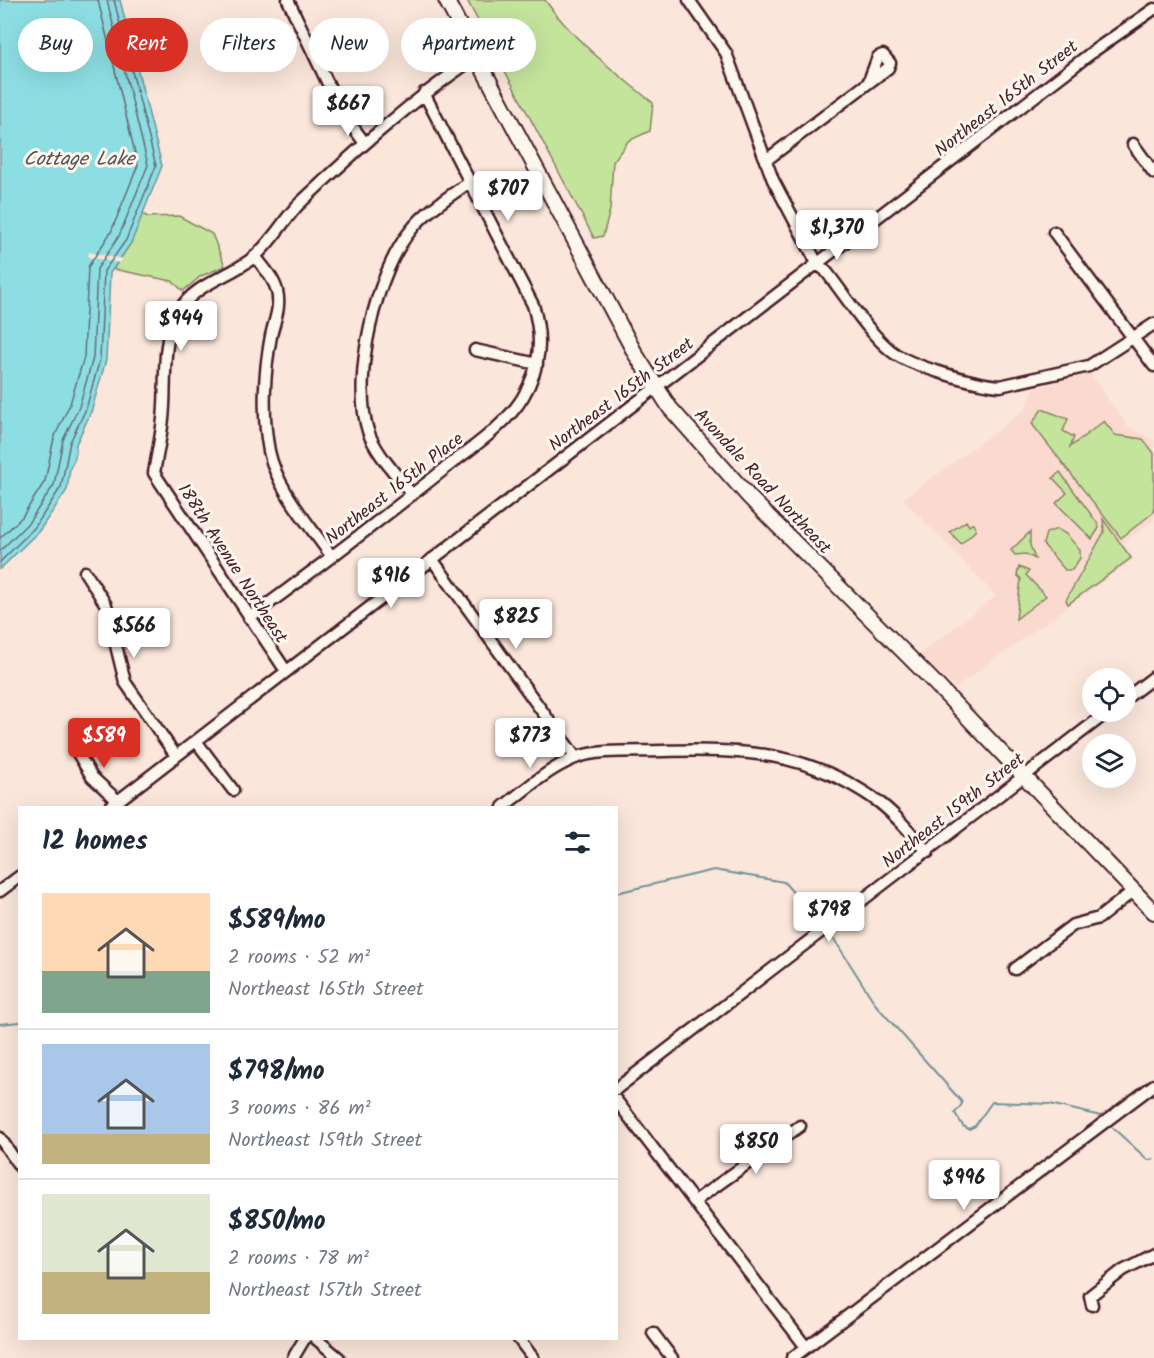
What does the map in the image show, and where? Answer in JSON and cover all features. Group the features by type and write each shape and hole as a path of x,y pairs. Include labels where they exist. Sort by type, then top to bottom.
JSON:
{"main road":[{"name":"Avondale Road Northeast","path":"446,0 455,18"},
{"name":"Avondale Road Northeast","path":"484,72 655,389 750,498 1025,776 1154,912"}],"street":[{"path":"288,0 341,111 364,142"},
{"path":"689,0 726,53 782,201 818,265 825,270 892,352 928,368 986,385 1000,386 1066,372 1101,360 1154,324"},
{"name":"Northeast 165th Street","path":"114,804 1095,50 1154,9"},
{"path":"332,557 284,487 270,453 265,423 268,372 271,337 279,308 277,290 255,256 285,219 364,142 424,93 454,72"},
{"path":"765,161 869,81"},
{"name":"Northeast 165th Place","path":"249,618 412,495 509,414 522,399 537,364 540,338 533,304 424,93"},
{"path":"1133,144 1154,173"},
{"path":"412,495 369,433 365,414 364,380 374,306 387,270 411,230 426,213 471,181"},
{"path":"1054,232 1154,366"},
{"name":"188th Avenue Northeast","path":"255,256 205,284 192,294 177,313 167,345 163,419 154,472 286,671"},
{"path":"475,350 537,364"},
{"path":"432,559 576,758"},
{"path":"85,572 106,605 125,682 176,756"},
{"path":"1136,691 1154,677"},
{"name":"Northeast 159th Street","path":"618,1087 1095,722"},
{"path":"196,741 233,790"},
{"path":"76,750 92,777 114,804"},
{"path":"504,806 533,784 576,758 617,753 740,750 776,755 825,772 877,801 928,852"},
{"path":"0,891 18,878"},
{"path":"1015,969 1073,926 1099,918 1133,891"},
{"path":"792,1358 1154,1085"},
{"path":"618,1103 696,1201 806,1347"},
{"path":"696,1201 800,1126"},
{"path":"0,1138 18,1164"},
{"path":"1092,1305 1090,1296 1123,1270 1154,1254"},
{"path":"653,1333 672,1358"},
{"path":"292,1358 304,1340"},
{"path":"317,1340 339,1358"},
{"path":"520,1340 533,1358"}],"shaded area":[{"path":"1089,372 1127,426 1154,440 1154,520 1123,543 1134,559 955,688 919,655 996,596 903,499 1025,410 1035,388"}],"green space":[{"path":"467,0 545,0 582,42 653,103 650,131 628,141 613,162 610,210 603,236 594,238 505,72 536,72 536,18 477,18"},
{"path":"142,214 148,217 179,216 212,234 225,266 201,276 183,291 172,281 113,269 131,243"},
{"path":"1042,409 1068,419 1063,431 1074,437 1070,447 1104,421 1115,435 1143,439 1154,453 1154,512 1121,538 1032,424"},
{"path":"1060,472 1098,524 1099,528 1092,539 1056,503 1067,493 1053,478"},
{"path":"1103,519 1131,558 1068,604 1066,600 1104,532"},
{"path":"966,521 969,526 973,523 976,530 961,544 950,532"},
{"path":"1057,529 1066,534 1080,550 1080,558 1072,570 1065,570 1043,544 1046,533"},
{"path":"1030,532 1030,545 1035,559 1026,554 1015,555 1011,550"},
{"path":"1019,567 1029,571 1026,575 1046,596 1016,619 1021,579 1017,575"}],"water":[{"name":"Cottage Lake","path":"0,0 120,0 125,18 105,18 105,72 138,72 162,166 131,243 110,273 106,360 91,412 76,444 67,490 39,531 0,569"}],"pier":[{"path":"89,252 123,259 120,263 88,257"}],"waterway":[{"path":"618,893 714,870 784,882 814,917"},
{"path":"834,939 876,1005 961,1101 962,1104 955,1113 963,1126 969,1129 975,1126 992,1102 1050,1104 1101,1116"},
{"path":"0,1024 18,1022"},
{"path":"1113,1128 1148,1160 1154,1159"}]}
